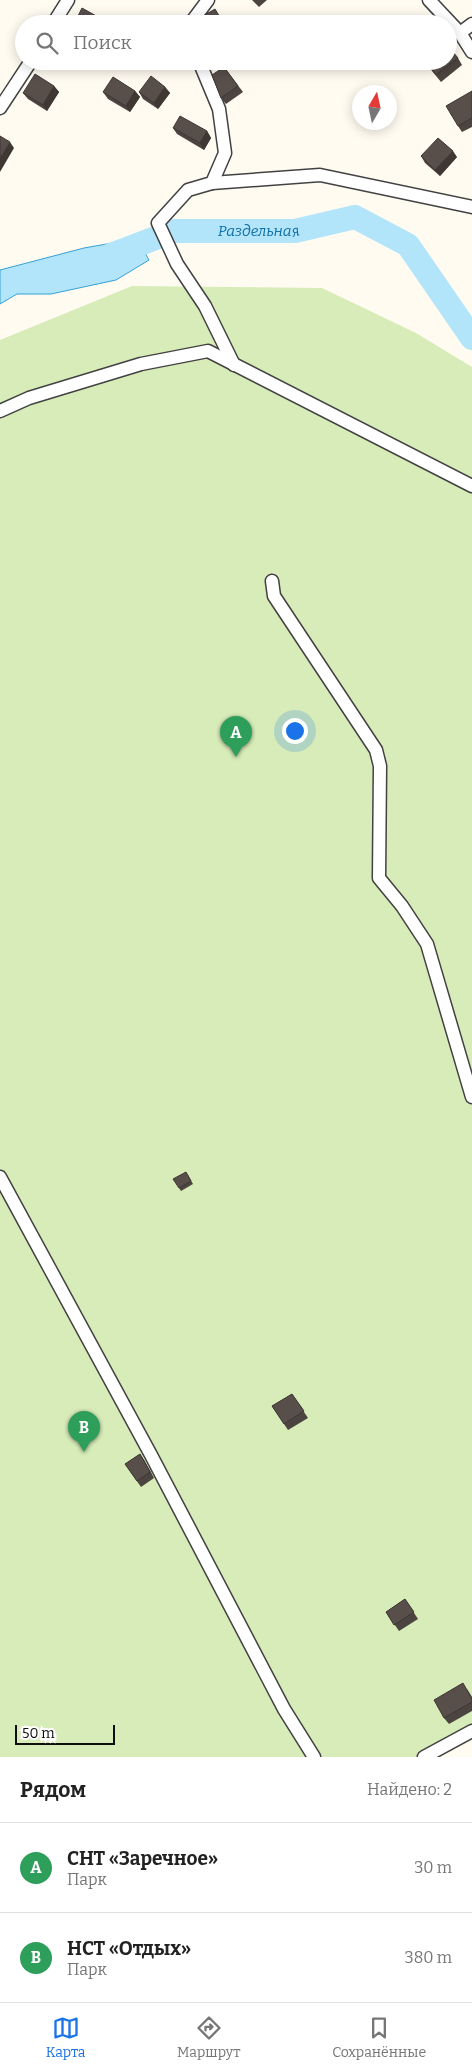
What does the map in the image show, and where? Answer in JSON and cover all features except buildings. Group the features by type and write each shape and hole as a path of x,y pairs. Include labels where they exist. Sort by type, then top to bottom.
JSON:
{"street":[{"path":"59,15 68,0"},
{"path":"197,15 208,0"},
{"path":"429,0 443,15"},
{"path":"460,33 472,24"},
{"path":"457,30 472,52"},
{"path":"0,108 25,70"},
{"path":"203,70 219,109 225,153 212,183"},
{"path":"234,365 205,306 177,264 158,223 188,190 212,183 320,175 472,207"},
{"path":"0,411 29,398 141,364 208,351 472,486"},
{"path":"272,580 274,596 376,750 380,766 379,878 402,906 427,944 472,1097"},
{"path":"0,1177 151,1455 284,1709 314,1757"},
{"path":"424,1757 472,1732"}],"green space":[{"path":"132,286 322,288 416,333 472,367 472,1733 434,1757 0,1757 0,340"}],"water":[{"path":"118,242 140,244 149,260 116,280 51,294 17,294 0,304 0,270 84,248"}],"waterway":[{"name":"Раздельная","path":"111,255 174,231 295,231 355,217 408,245 472,338"}],"place":[{"name":"СНТ «Заречное»","path":"236,757"},
{"name":"НСТ «Отдых»","path":"84,1452"}]}
